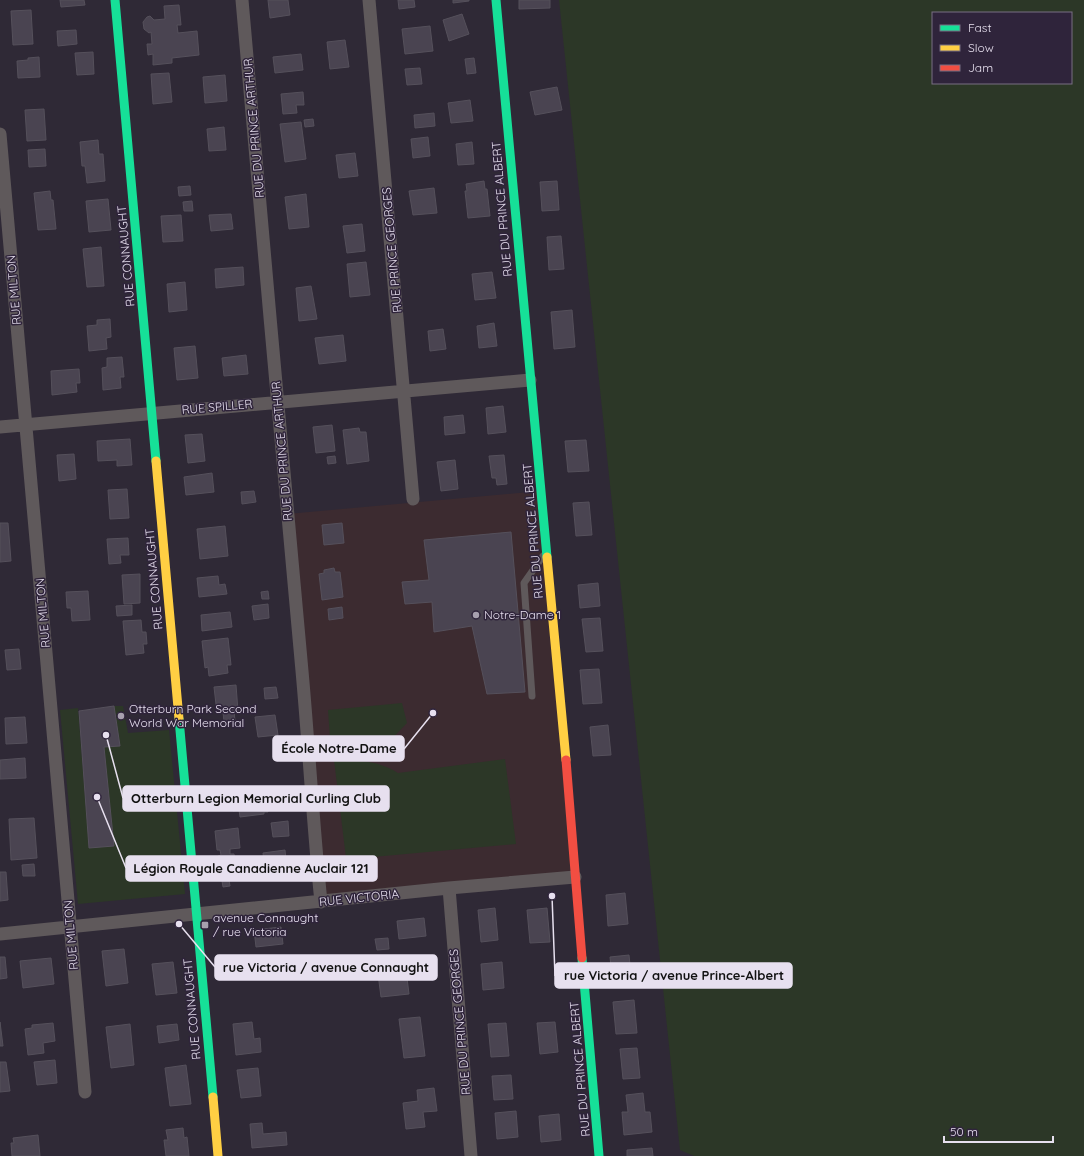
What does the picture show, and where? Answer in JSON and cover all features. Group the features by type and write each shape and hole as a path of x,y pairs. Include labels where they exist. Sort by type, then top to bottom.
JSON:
{"street":[{"name":"RUE CONNAUGHT","path":"115,0 218,1156"},
{"name":"RUE DU PRINCE ARTHUR","path":"242,0 321,902"},
{"name":"RUE PRINCE GEORGES","path":"369,0 413,499"},
{"name":"RUE DU PRINCE ALBERT","path":"496,0 560,694 599,1156"},
{"name":"RUE MILTON","path":"0,134 84,1092"},
{"name":"RUE SPILLER","path":"0,427 530,380"},
{"name":"RUE VICTORIA","path":"0,934 449,888 575,877"},
{"name":"RUE DU PRINCE GEORGES","path":"449,888 471,1156"}],"lane":[{"path":"532,696 524,583 546,551"}],"shaded area":[{"path":"541,491 575,877 321,902 287,514"}],"green space":[{"path":"559,0 1084,0 1084,1156 694,1156 680,1150"},
{"path":"402,703 407,723 385,746 331,753 328,710"},
{"path":"114,706 123,706 128,733 169,730 185,894 78,904 60,710 78,708 89,847 114,846 104,747 120,745"},
{"path":"505,759 516,844 351,859 346,858 334,760 375,763 383,765 398,773"}],"building":[{"path":"60,0 84,0 85,5 61,7"},
{"path":"268,0 288,0 290,15 270,18"},
{"path":"398,0 414,0 415,7 399,9"},
{"path":"453,0 469,0 469,1 453,3"},
{"path":"519,0 550,0 550,8 519,9"},
{"path":"179,5 181,25 177,25 178,33 197,31 199,55 172,58 172,63 153,65 153,54 148,55 147,44 152,44 151,32 149,33 144,29 143,22 150,16 154,20 165,19 164,6"},
{"path":"31,10 33,44 13,45 11,11"},
{"path":"462,14 469,34 449,41 443,20"},
{"path":"430,26 433,51 405,54 402,29"},
{"path":"76,30 77,44 58,46 57,31"},
{"path":"345,40 349,67 330,69 327,42"},
{"path":"93,52 94,74 77,75 75,53"},
{"path":"301,54 303,70 275,73 273,57"},
{"path":"39,57 40,77 18,78 17,61"},
{"path":"474,58 476,73 467,74 465,59"},
{"path":"420,68 422,84 407,85 405,69"},
{"path":"169,73 172,102 153,104 151,74"},
{"path":"225,75 227,101 205,103 203,77"},
{"path":"557,87 562,110 535,115 530,92"},
{"path":"303,92 304,105 296,105 297,113 283,114 281,94"},
{"path":"470,100 473,121 451,123 448,103"},
{"path":"44,109 46,140 27,141 25,110"},
{"path":"434,113 435,126 415,128 414,115"},
{"path":"313,119 314,126 305,127 304,120"},
{"path":"301,122 306,159 285,162 280,124"},
{"path":"224,127 226,150 209,151 207,129"},
{"path":"428,137 430,156 413,158 411,139"},
{"path":"98,140 99,154 103,154 105,181 87,183 85,166 82,166 80,142"},
{"path":"472,142 474,164 458,165 456,144"},
{"path":"45,149 46,166 29,167 28,150"},
{"path":"355,153 358,176 339,178 336,155"},
{"path":"484,181 485,189 487,189 490,216 468,218 465,191 467,191 466,184"},
{"path":"557,181 559,210 542,211 540,182"},
{"path":"190,186 191,195 179,196 178,187"},
{"path":"434,188 437,213 413,215 409,191"},
{"path":"50,191 51,200 53,200 56,229 38,230 34,193"},
{"path":"306,194 309,227 289,229 285,197"},
{"path":"108,199 111,230 89,232 86,201"},
{"path":"192,201 193,211 184,211 183,202"},
{"path":"231,214 233,229 211,231 209,215"},
{"path":"181,215 183,241 163,242 161,216"},
{"path":"362,224 365,251 347,253 343,226"},
{"path":"561,236 564,269 549,270 547,237"},
{"path":"101,247 104,286 87,287 83,249"},
{"path":"366,262 370,295 350,297 347,264"},
{"path":"243,267 244,285 216,288 215,269"},
{"path":"492,272 496,298 475,300 472,274"},
{"path":"185,282 187,310 169,312 167,284"},
{"path":"311,286 317,319 299,321 296,288"},
{"path":"572,310 575,347 554,349 551,312"},
{"path":"110,319 111,337 106,338 107,349 89,351 87,326 97,325 97,320"},
{"path":"494,323 497,346 479,348 477,326"},
{"path":"443,329 446,349 430,351 428,331"},
{"path":"343,335 346,361 319,364 315,338"},
{"path":"195,346 198,378 177,380 174,348"},
{"path":"246,355 248,374 224,376 222,358"},
{"path":"122,357 124,377 120,377 121,388 103,390 102,368 107,367 107,358"},
{"path":"79,369 80,383 76,383 77,392 52,395 51,371"},
{"path":"503,406 506,432 488,434 486,408"},
{"path":"463,415 465,433 445,435 444,417"},
{"path":"332,425 335,451 316,453 313,427"},
{"path":"359,428 360,432 366,432 369,461 347,464 343,430"},
{"path":"202,434 205,461 188,463 185,435"},
{"path":"130,439 132,465 117,466 117,460 98,461 97,441"},
{"path":"586,440 589,471 568,472 565,441"},
{"path":"74,454 76,479 59,481 57,455"},
{"path":"504,455 507,484 497,485 496,478 492,478 489,456"},
{"path":"335,456 336,463 328,464 327,457"},
{"path":"455,460 458,489 441,491 437,462"},
{"path":"212,473 214,492 186,495 184,477"},
{"path":"127,489 129,518 110,519 108,490"},
{"path":"254,491 256,502 242,504 241,492"},
{"path":"589,502 592,535 576,536 573,503"},
{"path":"0,523 8,523 11,561 0,562"},
{"path":"342,523 344,543 324,545 322,525"},
{"path":"225,526 228,556 200,559 197,529"},
{"name":"Notre-Dame 1","path":"511,532 525,692 487,694 472,626 434,632 432,602 405,604 402,582 429,580 424,540"},
{"path":"128,538 129,555 120,555 121,563 109,564 107,539"},
{"path":"334,568 335,572 340,572 343,597 322,600 319,574 324,573 324,570"},
{"path":"140,574 140,603 124,604 122,575"},
{"path":"218,576 219,585 225,584 227,594 199,597 197,578"},
{"path":"598,583 600,606 580,608 578,585"},
{"path":"88,591 90,620 72,621 71,608 67,608 66,592"},
{"path":"268,591 269,599 262,599 261,592"},
{"path":"268,604 269,618 254,620 252,606"},
{"path":"132,605 132,615 117,616 116,606"},
{"path":"342,607 343,618 329,620 328,609"},
{"path":"230,612 232,627 202,631 201,615"},
{"path":"600,618 603,651 586,652 582,619"},
{"path":"141,620 142,632 146,632 147,644 143,644 144,653 126,655 123,621"},
{"path":"228,638 231,665 227,665 228,673 209,676 208,667 205,668 202,641"},
{"path":"19,649 21,669 7,670 5,650"},
{"path":"599,669 602,703 583,704 580,670"},
{"path":"236,685 238,711 234,711 235,721 224,722 223,712 217,713 214,687"},
{"path":"276,687 278,698 265,699 264,688"},
{"path":"114,706 120,746 104,747 114,846 89,848 79,711"},
{"path":"275,715 278,735 258,737 255,717"},
{"path":"25,717 27,743 6,744 5,718"},
{"path":"608,725 611,755 593,756 590,727"},
{"path":"25,758 26,778 0,779 0,760"},
{"path":"262,791 263,803 267,802 268,812 264,812 264,814 240,817 239,810 233,811 233,805 239,804 237,794"},
{"path":"34,818 37,858 11,860 9,819"},
{"path":"288,821 289,836 273,837 271,823"},
{"path":"238,828 240,848 230,849 230,854 234,854 236,867 219,869 218,856 221,855 220,850 217,850 215,831"},
{"path":"285,850 287,871 265,873 263,853"},
{"path":"34,864 35,876 23,876 22,865"},
{"path":"0,872 6,872 8,900 0,901"},
{"path":"229,880 230,886 223,887 222,881"},
{"path":"625,893 628,924 608,926 606,895"},
{"path":"495,908 498,940 481,942 478,910"},
{"path":"547,908 550,942 530,943 527,910"},
{"path":"424,918 426,936 399,939 397,921"},
{"path":"281,927 283,944 256,947 254,930"},
{"path":"388,938 389,949 377,950 375,939"},
{"path":"124,949 128,983 106,986 102,951"},
{"path":"629,955 632,985 613,986 610,957"},
{"path":"0,957 5,957 7,978 0,979"},
{"path":"51,958 54,984 23,988 20,961"},
{"path":"173,962 177,993 156,995 152,964"},
{"path":"502,962 504,988 483,990 481,964"},
{"path":"406,970 409,994 381,997 378,974"},
{"path":"634,1000 637,1033 616,1034 613,1002"},
{"path":"420,1017 425,1056 404,1058 399,1019"},
{"path":"0,1022 3,1046 0,1046"},
{"path":"252,1022 254,1039 260,1038 261,1052 236,1055 233,1024"},
{"path":"555,1022 558,1052 540,1054 537,1023"},
{"path":"53,1023 55,1041 43,1043 44,1053 28,1055 25,1029 32,1028 32,1025"},
{"path":"506,1023 509,1056 491,1057 488,1024"},
{"path":"130,1024 134,1065 111,1068 106,1027"},
{"path":"177,1024 179,1040 159,1043 157,1026"},
{"path":"637,1048 640,1078 623,1079 620,1049"},
{"path":"55,1060 57,1083 37,1085 34,1062"},
{"path":"0,1062 6,1062 10,1091 0,1092"},
{"path":"186,1065 191,1104 170,1106 165,1068"},
{"path":"258,1068 261,1096 241,1098 237,1070"},
{"path":"511,1075 513,1099 494,1100 492,1076"},
{"path":"434,1088 437,1111 423,1112 425,1127 406,1129 403,1103 418,1101 417,1090"},
{"path":"643,1093 645,1112 650,1112 652,1132 624,1135 622,1112 628,1112 626,1095"},
{"path":"516,1111 518,1137 497,1139 495,1113"},
{"path":"559,1114 561,1140 541,1142 539,1116"},
{"path":"262,1123 263,1134 286,1132 287,1145 252,1148 250,1124"},
{"path":"183,1128 184,1138 187,1137 189,1156 166,1156 164,1140 168,1140 166,1130"},
{"path":"38,1135 40,1156 12,1156 11,1143 14,1143 13,1138"},
{"path":"652,1148 653,1156 627,1156 627,1150"}],"traffic: fast":[{"path":"115,0 156,461"},
{"path":"496,0 547,557"},
{"path":"179,719 213,1097"},
{"path":"582,958 599,1156"}],"traffic: slow":[{"path":"156,461 179,719"},
{"path":"547,557 566,760"},
{"path":"213,1097 218,1156"}],"traffic: jam":[{"path":"566,760 582,958"}],"place":[{"name":"Notre-Dame 1","path":"476,615"},
{"name":"École Notre-Dame","path":"433,713"},
{"name":"Otterburn Park Second World War Memorial","path":"121,716"},
{"name":"Otterburn Legion Memorial Curling Club","path":"106,735"},
{"name":"Légion Royale Canadienne Auclair 121","path":"97,797"},
{"name":"rue Victoria / avenue Prince-Albert","path":"552,896"},
{"name":"rue Victoria / avenue Connaught","path":"179,924"},
{"name":"avenue Connaught / rue Victoria","path":"205,925"}]}
